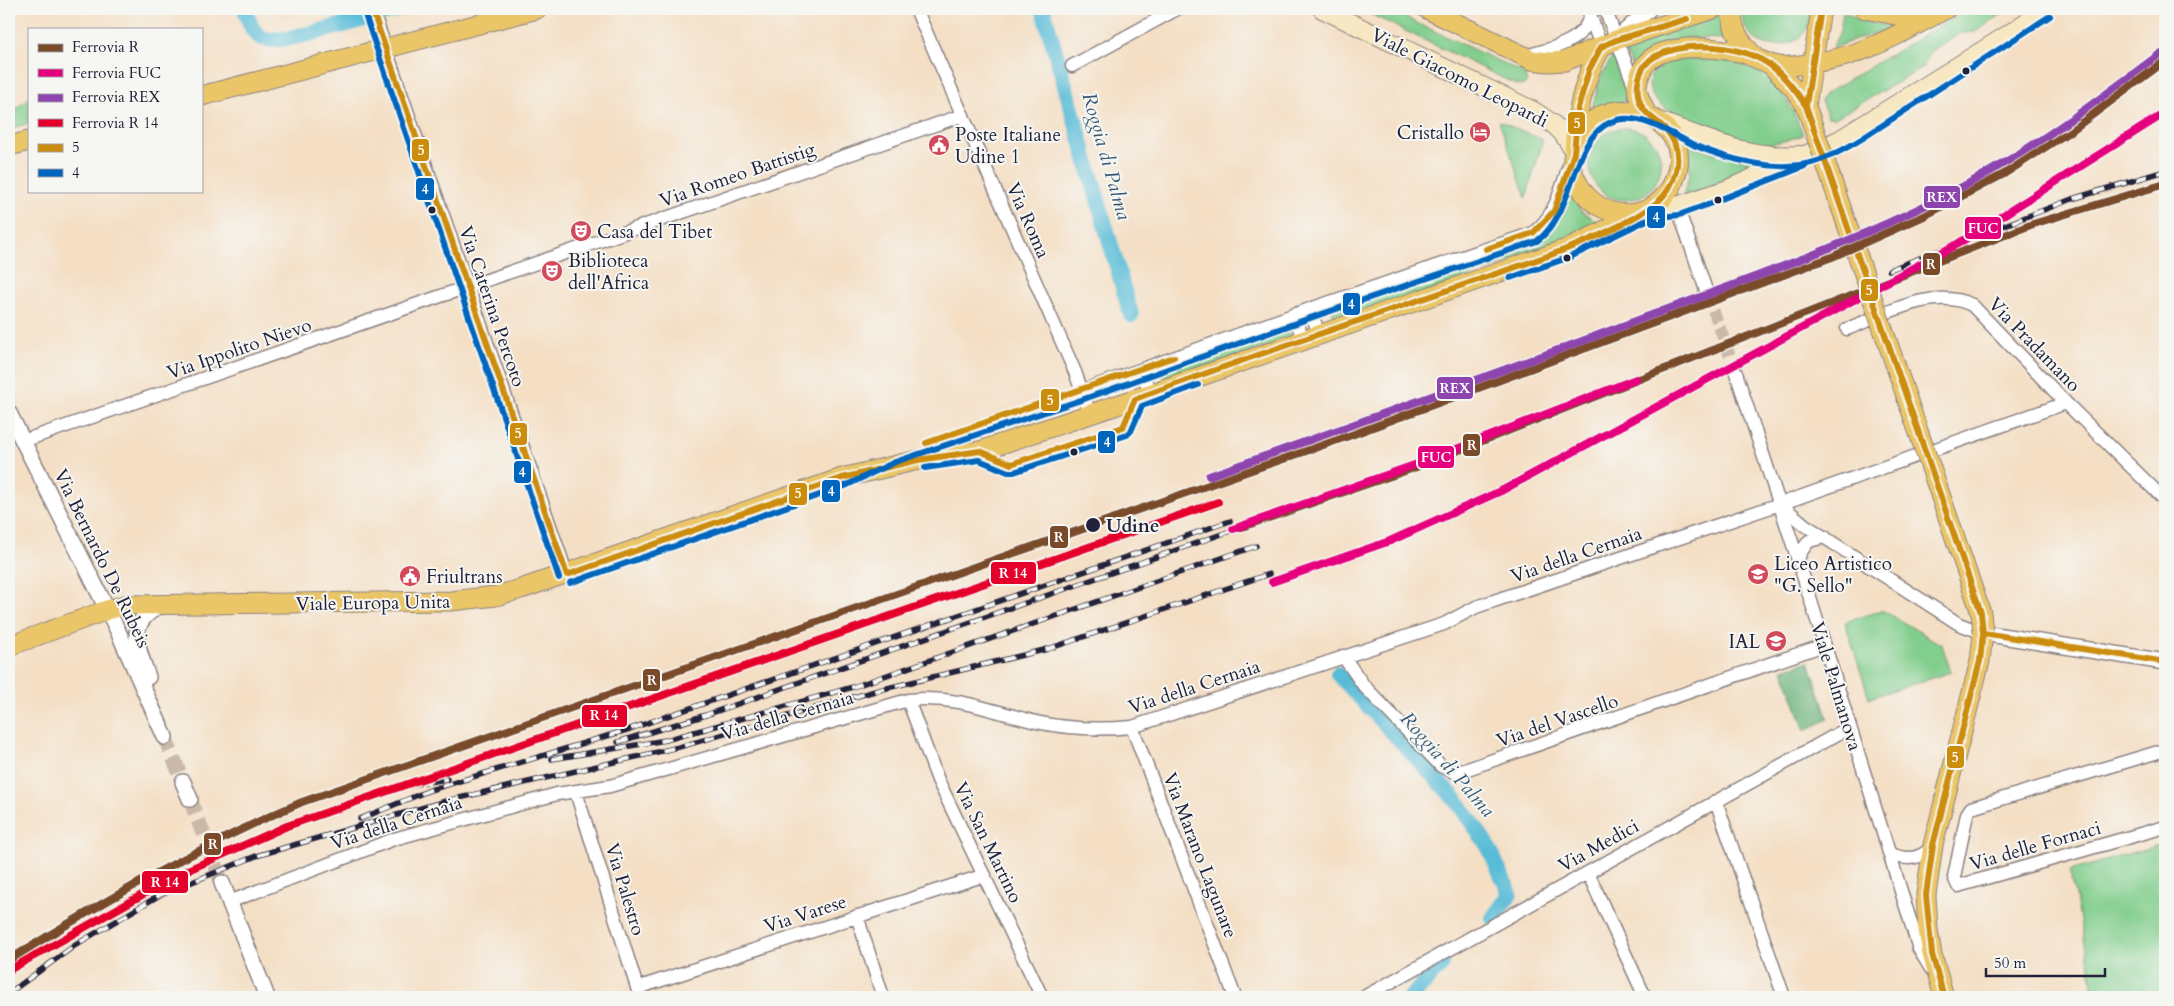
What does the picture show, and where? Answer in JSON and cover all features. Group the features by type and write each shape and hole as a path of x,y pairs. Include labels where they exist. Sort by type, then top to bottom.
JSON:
{"main road":[{"path":"202,96 537,9"},
{"path":"1427,9 1524,56 1548,62 1565,61 1713,9"},
{"path":"1732,9 1731,18 1737,36 1796,91 1806,106 1981,613 1983,633 1980,661 1933,845 1926,895 1926,912 1932,954 1942,991"},
{"path":"1806,106 1821,9"},
{"path":"1865,9 1895,12 1940,12"},
{"path":"1609,44 1589,70 1578,108 1572,172 1584,193 1599,207 1614,213 1630,214 1648,209 1677,206 1728,189 1810,154 1873,120 2010,34 2045,9"},
{"name":"Viale Giacomo Leopardi","path":"1331,11 1532,110 1556,125 1568,138 1574,153"},
{"path":"1648,209 1665,197 1674,183 1678,164 1675,144 1667,130 1652,117 1637,92 1637,82 1642,67 1648,61 1663,53 1686,48 1716,48 1779,66 1812,63 1840,58 1884,43 1940,12"},
{"path":"1574,153 1584,132 1593,121 1607,113 1634,110 1711,142 1740,150 1785,156 1810,154"},
{"path":"9,146 28,141"},
{"name":"Viale Europa Unita","path":"9,646 107,610 126,605 451,601 496,596 567,574 842,478 918,460 980,451 1566,249 1648,209"}],"street":[{"name":"Via Caterina Percoto","path":"372,9 567,574"},
{"name":"Via Roma","path":"916,9 1082,391"},
{"path":"1072,66 1177,9"},
{"path":"1605,9 1609,44"},
{"path":"1609,44 1649,9"},
{"path":"1524,56 1574,39 1589,17 1609,44 1637,92"},
{"name":"Via Romeo Battistig","path":"467,288 962,115"},
{"path":"1090,414 1082,391 1294,314 1532,233 1554,211 1574,153"},
{"path":"1677,206 1707,293"},
{"name":"Via Ippolito Nievo","path":"23,441 467,288"},
{"name":"Via Pradamano","path":"1847,329 1932,299 1964,302 1978,310 2066,403 2165,500"},
{"path":"1310,309 1311,337"},
{"path":"1294,314 1311,337"},
{"path":"1148,367 1144,373 1145,381 1148,387 1157,390"},
{"name":"Viale Palmanova","path":"1736,373 1780,504 1919,949 1942,991"},
{"name":"Via della Cernaia","path":"229,902 394,839 519,804 610,786 908,700 944,698 959,700 1037,722 1079,728 1107,729 1132,727 1444,624 1476,607 1780,504 2066,403"},
{"name":"Via Bernardo De Rubeis","path":"9,413 107,610 165,737"},
{"path":"1780,504 1824,537 1959,624 1983,633 2165,662"},
{"path":"1798,561 1800,553 1809,541 1824,537"},
{"name":"Via Bernardo De Rubeis","path":"159,606 142,618 136,639 160,710 159,722"},
{"name":"Via del Vascello","path":"1343,656 1364,686 1441,766 1456,773 1824,645"},
{"name":"Via San Martino","path":"908,700 938,780 1042,997"},
{"name":"Via Marano Lagunare","path":"1132,727 1235,997"},
{"name":"Via Medici","path":"1364,997 1850,727"},
{"name":"Via delle Fornaci","path":"2165,750 1971,808 1965,823 1954,877 1958,886 2165,827"},
{"path":"183,782 190,799"},
{"name":"Via Palestro","path":"576,792 639,993"},
{"path":"1716,801 1784,997"},
{"path":"1889,853 1899,858 1917,858 1929,851 1933,845"},
{"path":"1588,872 1645,997"},
{"name":"Via Varese","path":"639,993 857,916 985,875"},
{"path":"222,883 267,997"},
{"path":"857,916 883,997"}],"green space":[{"path":"1360,9 1387,9 1524,73 1527,82 1524,85 1517,85"},
{"path":"1742,9 1811,9 1808,25 1801,36 1789,43 1776,45 1763,43 1752,36 1744,25"},
{"path":"1967,9 2010,9 1975,32 1961,33 1929,53 1924,67 1835,118 1828,117 1821,101 1825,94"},
{"path":"1843,12 1867,22 1893,27 1832,48 1840,31"},
{"path":"1718,14 1725,39 1691,38 1659,45 1633,68 1624,49 1645,38"},
{"path":"1613,55 1632,101 1610,102 1591,112 1600,79"},
{"path":"1684,59 1727,61 1760,73 1773,83 1784,96 1803,135 1775,143 1758,144 1718,133 1672,112 1653,97 1649,81 1659,66"},
{"path":"28,99 28,123 9,129 9,114"},
{"path":"1499,121 1543,140 1526,198"},
{"path":"1625,128 1645,134 1655,144 1661,164 1655,184 1645,194 1625,200 1605,194 1595,184 1589,164 1595,144 1605,134"},
{"path":"1687,146 1758,163 1762,169 1683,196 1690,172"},
{"path":"1570,193 1581,211 1601,224 1566,242 1336,325 1332,311 1546,233 1559,220"},
{"path":"1287,329 1290,339 1165,381 1161,371"},
{"path":"1882,610 1942,645 1951,672 1869,698 1845,622"},
{"path":"1809,661 1828,719 1805,731 1783,669"},
{"path":"2165,843 2165,997 2093,997 2090,968 2070,871"}],"waterway":[{"name":"Roggia di Palma","path":"245,9 255,33 262,38 272,40 307,34 400,9"},
{"name":"Roggia di Palma","path":"1043,9 1131,315"},
{"name":"Roggia di Palma","path":"1338,674 1457,801 1488,846 1510,894 1493,918"},
{"name":"Roggia di Palma","path":"1411,997 1442,964"}],"tunnel":[{"path":"1707,293 1736,373"},
{"path":"165,737 183,782"},
{"path":"190,799 222,883"}],"railway":[{"path":"1889,270 2072,199 2165,171"},
{"path":"360,819 430,790 630,729 1230,521"},
{"path":"618,742 706,715 1239,528"},
{"path":"552,759 666,740 853,687 1256,546"},
{"path":"9,993 77,944 160,895 256,856 442,802 679,747 875,691 1048,649 1269,574"},
{"path":"357,801 416,784 447,779"}],"rail line":[{"name":"REX","path":"1209,476 1731,286 1854,238 1934,201 1998,167 2045,137 2160,54"},
{"name":"R","path":"9,960 152,875 226,837 302,802 1346,437 1832,257 1924,216 2004,174 2072,130 2165,61"},
{"name":"FUC","path":"1272,582 1390,541 1503,490 1959,243 2165,113"},
{"name":"R","path":"1239,528 1411,469 2033,224 2165,184"},
{"name":"FUC","path":"1233,529 1423,462 1636,379"}],"transit line":[{"name":"5","path":"372,9 567,575"},
{"name":"5","path":"1815,133 1806,106 1821,9"},
{"name":"4","path":"364,12 559,578"},
{"name":"4","path":"570,583 845,486 895,462 1084,399 1313,317 1537,241 1550,228 1560,212 1580,159 1588,144 1598,131 1611,122 1621,119 1644,121 1696,146 1738,160 1783,166 1811,163 1832,156 1857,142 2050,16"},
{"name":"5","path":"1486,249 1533,233 1554,211 1574,153 1578,108 1589,70 1601,47 1616,40 1687,19"},
{"name":"5","path":"567,575 842,478 918,460 980,451 1011,464 1123,427 1135,399 1537,260 1608,232 1660,200 1667,191 1676,171 1676,149 1672,139 1665,129 1644,110 1639,100 1639,78 1645,65 1656,56 1684,48 1714,47 1745,53 1758,58 1781,74 1806,106 1981,613 1983,633 1980,661 1933,845 1926,895 1932,954 1944,997"},
{"name":"4","path":"1510,278 1570,257 1651,218 1679,215 1805,166"},
{"name":"5","path":"926,443 1174,357"},
{"name":"4","path":"925,468 979,460 1008,472 1014,472 1127,435 1131,431 1142,406 1198,385"},
{"path":"9,970 179,874 287,826 1218,502"},
{"name":"5","path":"1983,633 2165,662"}],"place":[{"name":"Cristallo","path":"1480,132"},
{"name":"Poste Italiane Udine 1","path":"939,145"},
{"name":"Casa del Tibet","path":"581,231"},
{"name":"Biblioteca dell'Africa","path":"552,271"},
{"name":"Udine","path":"1093,525"},
{"name":"Liceo Artistico \"G. Sello\"","path":"1758,574"},
{"name":"Friultrans","path":"410,576"},
{"name":"IAL","path":"1776,641"}]}
